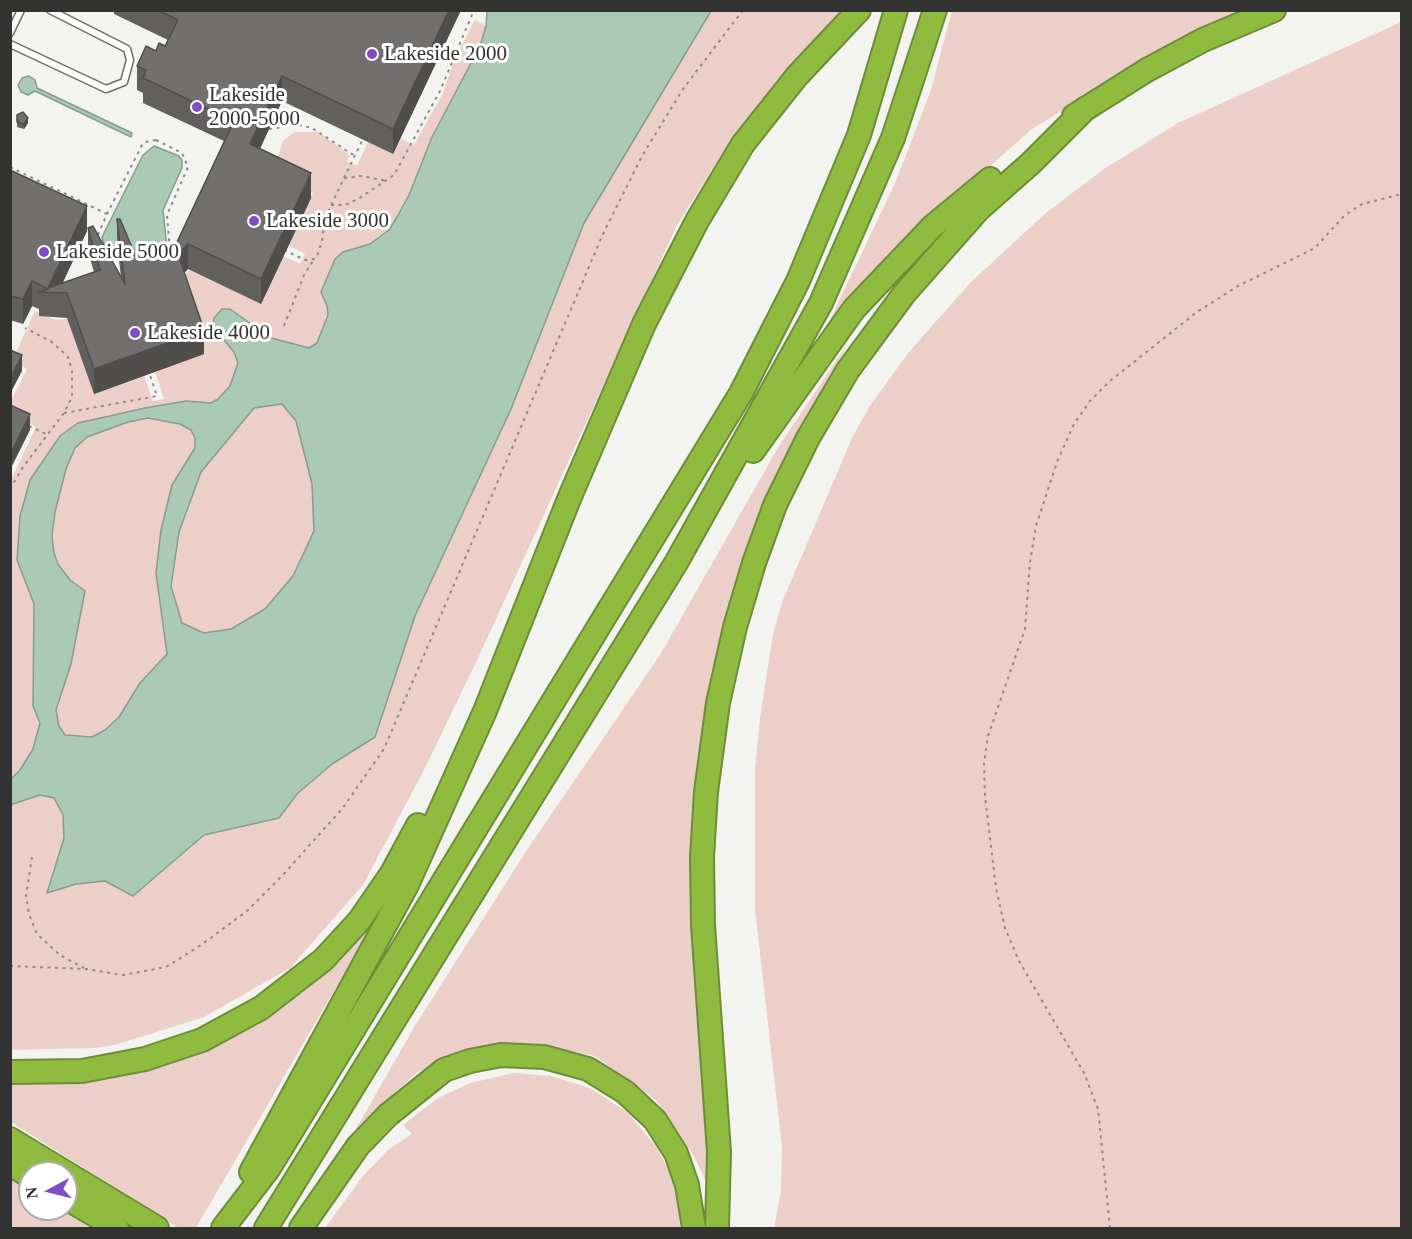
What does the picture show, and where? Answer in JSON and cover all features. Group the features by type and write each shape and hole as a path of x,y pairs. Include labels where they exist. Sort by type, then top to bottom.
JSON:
{"highway":[{"path":"229,1219 256,1160 364,968 407,885 485,711 644,324 697,221 743,144 797,76 859,10"},
{"path":"229,1219 269,1168 425,916 741,393 798,281 859,135 896,10"},
{"path":"266,1228 676,563 821,303 893,138 935,10"},
{"path":"676,563 854,309 933,226 1004,168 1086,108 1147,70 1203,40 1274,10"},
{"path":"717,1228 719,1152 703,925 702,856 706,792 718,703 735,627 754,563 775,505 808,438 855,360 903,294 979,209 1031,163 1086,108"},
{"path":"10,1072 43,1073 92,1070 164,1054 238,1022 300,981 342,941 392,873 431,798 495,661 516,631"},
{"path":"301,1228 358,1146 388,1115 444,1070 470,1061 501,1055 544,1057 588,1069 625,1092 656,1120 676,1153 687,1185 693,1228"},
{"path":"10,1139 158,1228"},
{"path":"78,1205 117,1228"}],"lane":[{"path":"10,33 21,10"},
{"path":"10,44 106,89 115,88 124,82 130,60 127,50 50,10"}],"path":[{"path":"331,205 352,202 394,175 440,91 474,10"},
{"path":"10,966 86,969 123,975 140,974 166,967 201,945 247,911 342,809 368,775 384,748 415,680 603,234 662,119 743,10"},
{"path":"269,129 298,125 312,128 355,156"},
{"path":"284,326 304,274 314,260 322,241 325,218 368,130"},
{"path":"145,142 162,142 182,153 188,166 167,214 171,243 167,256 151,261 126,252 106,254 102,252 97,245 97,237 107,214 145,142"},
{"path":"10,167 107,214"},
{"path":"344,178 362,176 387,181"},
{"path":"1110,1228 1098,1109 1084,1073 1019,962 1005,928 996,888 985,796 984,764 988,736 1025,629 1030,562 1036,526 1074,424 1090,401 1110,381 1197,312 1238,286 1315,248 1344,216 1362,204 1401,194"},
{"path":"279,247 305,260 314,260"},
{"path":"10,489 23,466 64,413 72,397 73,384 68,357 52,342 25,328"},
{"path":"64,413 157,396 147,367"},
{"path":"27,424 48,435"},
{"path":"32,857 26,896 29,914 38,934 60,955 86,969"}],"shaded area":[{"path":"487,11 711,11 584,223 511,409 415,616 375,737 332,764 297,794 279,818 204,835 133,896 105,881 76,884 47,893 64,838 63,815 54,798 40,795 10,805 11,779 20,770 33,749 40,723 33,706 34,604 17,560 20,516 30,480 60,436 78,423 145,408 186,401 211,403 218,399 230,386 238,363 234,352 213,327 214,318 222,309 230,309 271,338 309,348 317,343 328,315 321,292 335,259 343,252 370,244 389,230 409,195 432,137 480,46 486,26","holes":["282,404 296,421 312,484 314,531 293,576 265,609 231,629 204,633 182,623 171,586 179,532 201,472 254,408","148,418 180,424 191,430 195,438 195,448 172,485 161,530 156,573 167,654 140,683 119,717 105,730 92,737 65,735 59,726 56,710 71,664 85,591 70,580 58,564 54,553 52,536 55,512 66,469 75,448 87,437 128,422"]},
{"path":"711,11 841,11 779,78 727,146 677,225 478,658 425,768 363,885 290,968 204,1017 115,1045 94,1048 11,1050 10,805 40,795 54,798 63,815 64,838 47,893 76,884 105,881 133,895 204,835 279,818 297,794 332,764 375,737 415,616 511,409 584,223"},
{"path":"952,11 1249,11 1115,78 1032,129 882,262 819,343 896,181 931,90"},
{"path":"475,20 486,26 480,46 432,137 409,195 397,217 389,230 370,244 343,252 321,292 328,315 317,343 309,348 271,338 230,309 222,309 214,318 213,327 234,352 238,363 230,386 218,399 211,403 186,401 108,415 60,436 40,464 66,469 75,448 87,437 128,421 148,418 180,424 191,430 195,438 195,448 172,485 167,654 140,683 119,717 105,730 92,737 65,735 59,726 56,710 71,664 79,626 33,706 40,723 33,749 20,770 11,779 11,480 36,427 11,414 10,403 27,369 12,361 35,311 55,320 68,319 94,394 144,376 153,401 164,399 155,372 182,278 189,270 261,303 283,256 300,264 305,254 288,245 313,193 291,182 276,162 283,141 294,132 318,132 350,155 347,161 357,166 368,142 393,154 401,139 414,145 443,93 454,60"},
{"path":"1401,22 1401,1228 774,1228 781,1190 782,1147 755,909 755,770 760,718 773,634 783,600 852,438 869,407 909,352 971,282 1047,212 1104,169 1178,123"},
{"path":"29,76 35,80 37,88 132,133 131,137 35,91 28,95 21,92 18,85 22,78"},
{"path":"154,146 179,156 182,160 182,168 163,210 167,248 151,258 132,248 111,251 105,249 102,237 143,155"},
{"path":"848,343 796,440 748,549 711,674 694,814 692,915 712,1194 693,1154 657,1101 595,1056 532,1043 471,1048 418,1072 384,1102 345,1148 416,1024 529,847 660,655 779,446"},
{"path":"282,404 296,421 312,484 314,531 293,576 265,610 231,629 204,633 182,623 171,586 179,532 201,472 254,408"},
{"path":"369,918 375,920 196,1228 179,1228 78,1164 78,1161 73,1161 11,1122 10,1081 67,1082 148,1070 205,1051 265,1018 303,992 339,957"},
{"path":"514,1073 551,1076 590,1088 628,1113 657,1148 677,1187 680,1228 325,1228 363,1176 389,1149 412,1134 403,1125 438,1098 470,1083"},
{"path":"10,1179 18,1184 18,1221 78,1221 90,1228 11,1228"}],"building":[{"path":"158,10 449,10 393,129 282,76 250,144 311,173 261,279 188,244 178,254 204,330 94,369 67,293 39,292 48,289 32,281 23,299 10,296 10,170 87,206 48,288 100,270 88,228 93,226 125,284 117,219 120,219 136,257 177,242 234,121 143,78 146,70 137,66 146,46 156,51 159,43 165,46 178,20"},
{"path":"23,112 28,118 24,124 17,122 17,115"},
{"path":"10,350 22,355 10,379"},
{"path":"10,405 30,414 10,455"}],"place":[{"name":"Lakeside 2000","path":"372,54"},
{"name":"Lakeside 2000-5000","path":"197,107"},
{"name":"Lakeside 3000","path":"254,221"},
{"name":"Lakeside 5000","path":"44,252"},
{"name":"Lakeside 4000","path":"135,333"}]}
